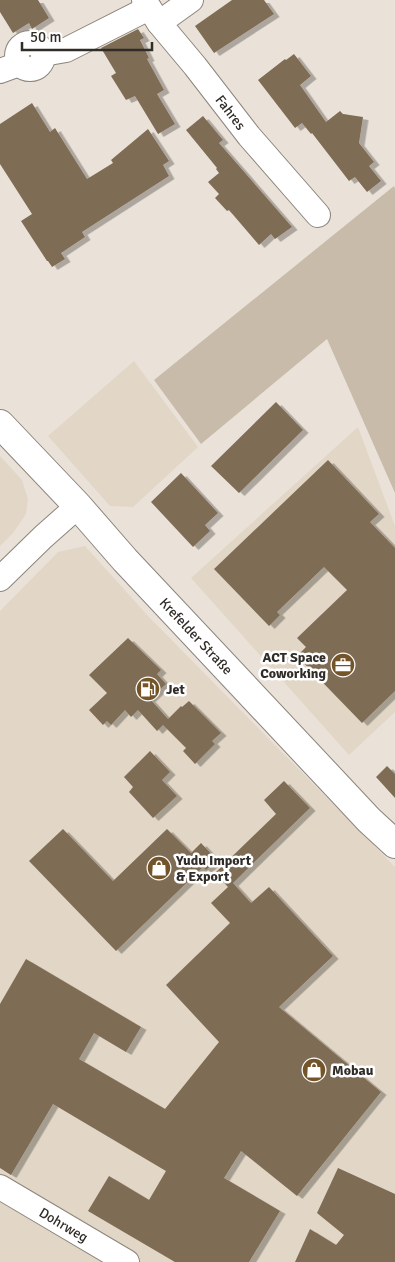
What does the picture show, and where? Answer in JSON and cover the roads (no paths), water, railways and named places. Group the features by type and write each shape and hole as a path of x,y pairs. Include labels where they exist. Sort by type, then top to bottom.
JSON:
{"main road":[{"name":"Krefelder Straße","path":"0,424 241,684 369,820 395,844"}],"street":[{"path":"9,68 34,68 41,63 43,54 66,50 150,10 191,0"},
{"name":"Fahres","path":"150,10 249,136 318,215"},
{"path":"0,579 78,506"},
{"name":"Dohrweg","path":"0,1187 128,1262"}],"place":[{"name":"ACT Space Coworking","path":"343,665"},
{"name":"Jet","path":"148,689"},
{"name":"Yudu Import & Export","path":"159,868"},
{"name":"Mobau","path":"314,1070"}]}
